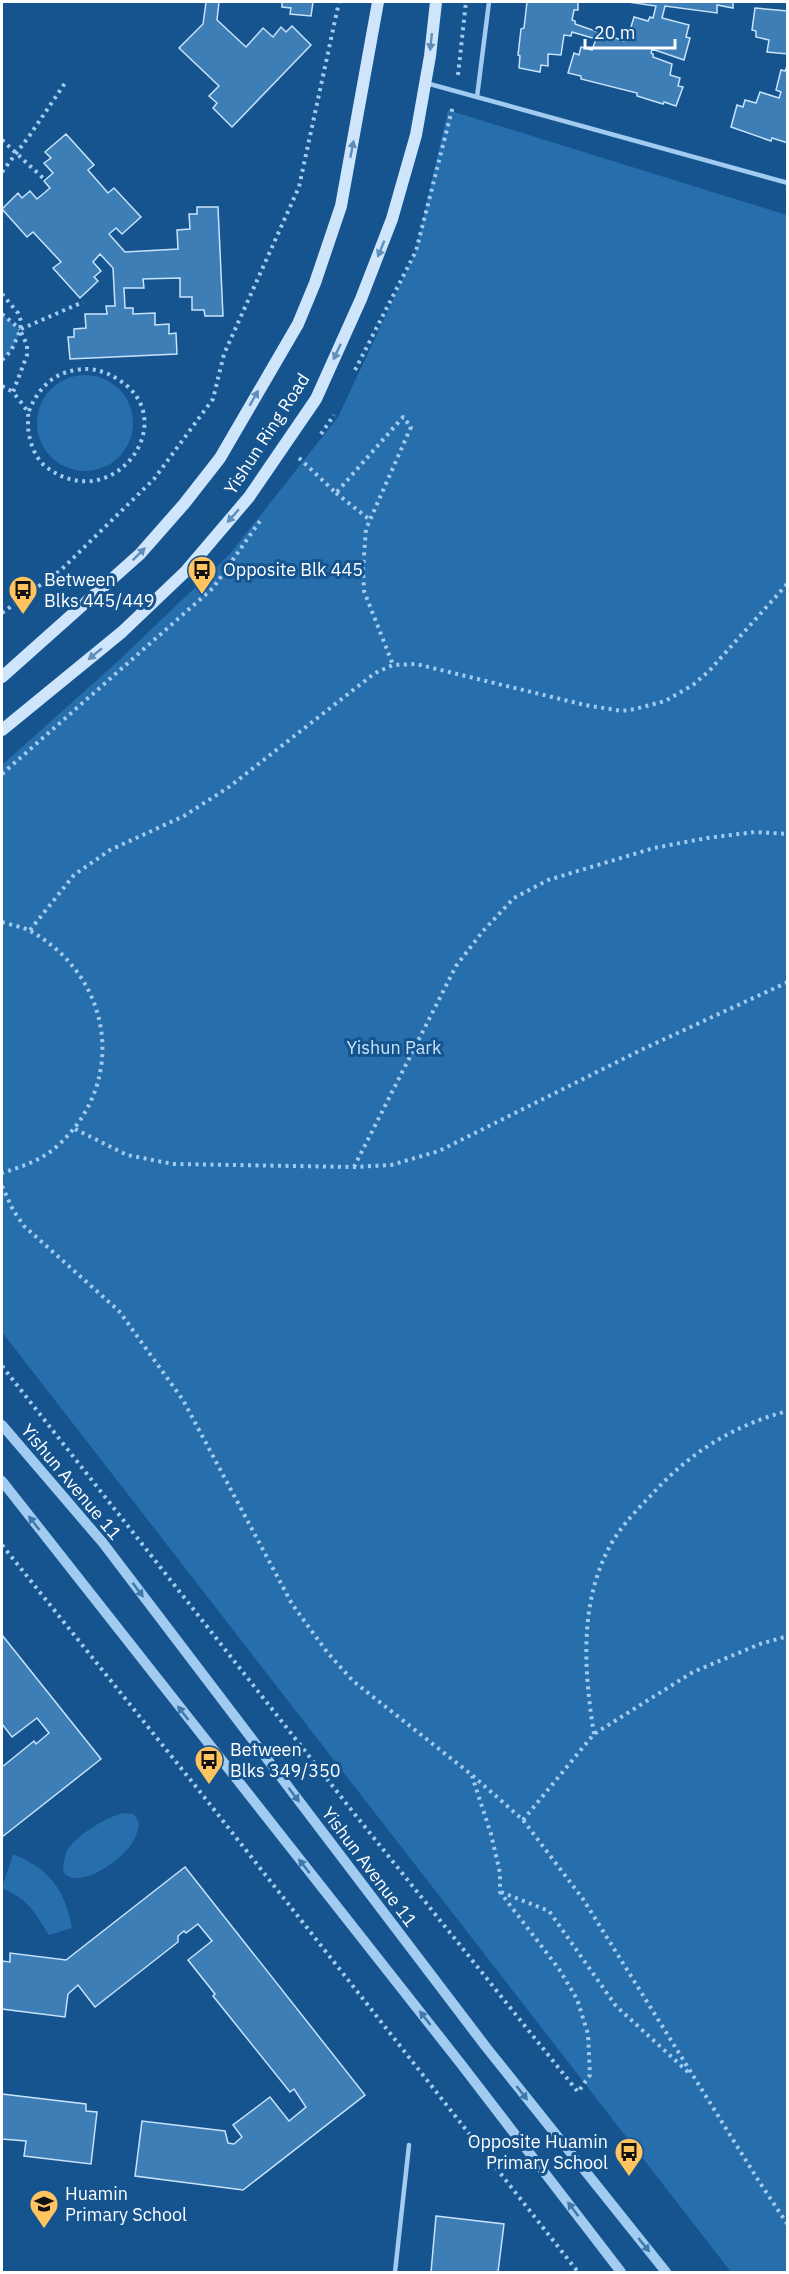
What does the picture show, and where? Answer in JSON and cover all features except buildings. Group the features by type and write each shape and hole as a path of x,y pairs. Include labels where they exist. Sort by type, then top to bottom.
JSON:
{"main road":[{"name":"Yishun Ring Road","path":"2,677 140,554 184,504 220,458 298,324 315,283 340,207 378,2"},
{"name":"Yishun Ring Road","path":"2,730 122,632 186,571 249,497 316,399 362,299 393,219 416,135 436,2"}],"street":[{"name":"Yishun Avenue 11","path":"2,1425 103,1543 486,2047 666,2272"},
{"path":"2,1481 461,2064 621,2272"}],"lane":[{"path":"477,97 489,2"},
{"path":"425,83 788,183"},
{"path":"395,2272 410,2145"}],"path":[{"path":"2,613 61,570 154,479 213,399 224,354 299,187 339,2"},
{"path":"2,172 65,83"},
{"path":"2,140 43,178"},
{"path":"2,294 18,313 21,321 18,338 11,351 2,360"},
{"path":"20,330 83,302"},
{"path":"2,314 20,330 27,345 27,356 14,392"},
{"path":"2,386 14,392 28,414 31,443 43,465 74,480 88,482 105,479 130,461 138,450 145,428 138,400 127,384 104,371 92,369 65,372 54,377 38,395 28,414"},
{"path":"336,493 403,417 411,428 366,529 363,570 364,591 393,665"},
{"path":"283,445 336,493 370,519"},
{"path":"30,930 74,875 110,849 184,816 220,793 375,672 393,665 416,664 585,705 622,711 635,709 665,701 693,685 709,671 788,583"},
{"path":"354,1167 456,966 483,931 514,898 548,880 654,848 755,832 788,834"},
{"path":"2,922 30,930 63,954 87,984 101,1020 103,1059 94,1096 75,1129 54,1149 29,1164 2,1173"},
{"path":"75,1129 127,1155 172,1164 391,1166 439,1151 643,1049 788,982"},
{"path":"2,1186 24,1226 119,1311 183,1400 292,1604 327,1652 353,1681 472,1775 523,1820 583,1899 788,2224"},
{"path":"2,1366 578,2092 590,2074 588,2034 577,1999 559,1968 500,1892 500,1873 491,1834 472,1775"},
{"path":"594,1734 586,1674 589,1618 592,1594 610,1546 624,1524 672,1472 691,1456 751,1423 788,1411"},
{"path":"2,1545 201,1793 578,2272"},
{"path":"523,1820 594,1734 693,1672 760,1644 788,1636"},
{"path":"500,1892 549,1911 616,2006 693,2076"}],"green space":[{"name":"Yishun Park","path":"448,110 787,215 787,2272 731,2272 2,1332 2,765 116,663 229,555 338,417 416,251"},
{"path":"2,314 20,330 13,346 2,360"},
{"path":"85,375 103,379 119,389 129,405 133,423 129,441 119,457 103,467 85,471 67,467 51,457 41,441 37,423 41,405 51,389 67,379"},
{"path":"123,1813 134,1814 139,1823 135,1837 126,1851 109,1865 89,1876 70,1877 63,1872 66,1853 75,1841 99,1823"},
{"path":"13,1854 37,1867 54,1882 65,1903 72,1928 49,1935 25,1902 2,1888"}],"place":[{"name":"Opposite Blk 445","path":"202,596"},
{"name":"Between Blks 445/449","path":"23,616"},
{"name":"Between Blks 349/350","path":"209,1786"},
{"name":"Opposite Huamin Primary School","path":"629,2178"},
{"name":"Huamin Primary School","path":"44,2230"}]}
